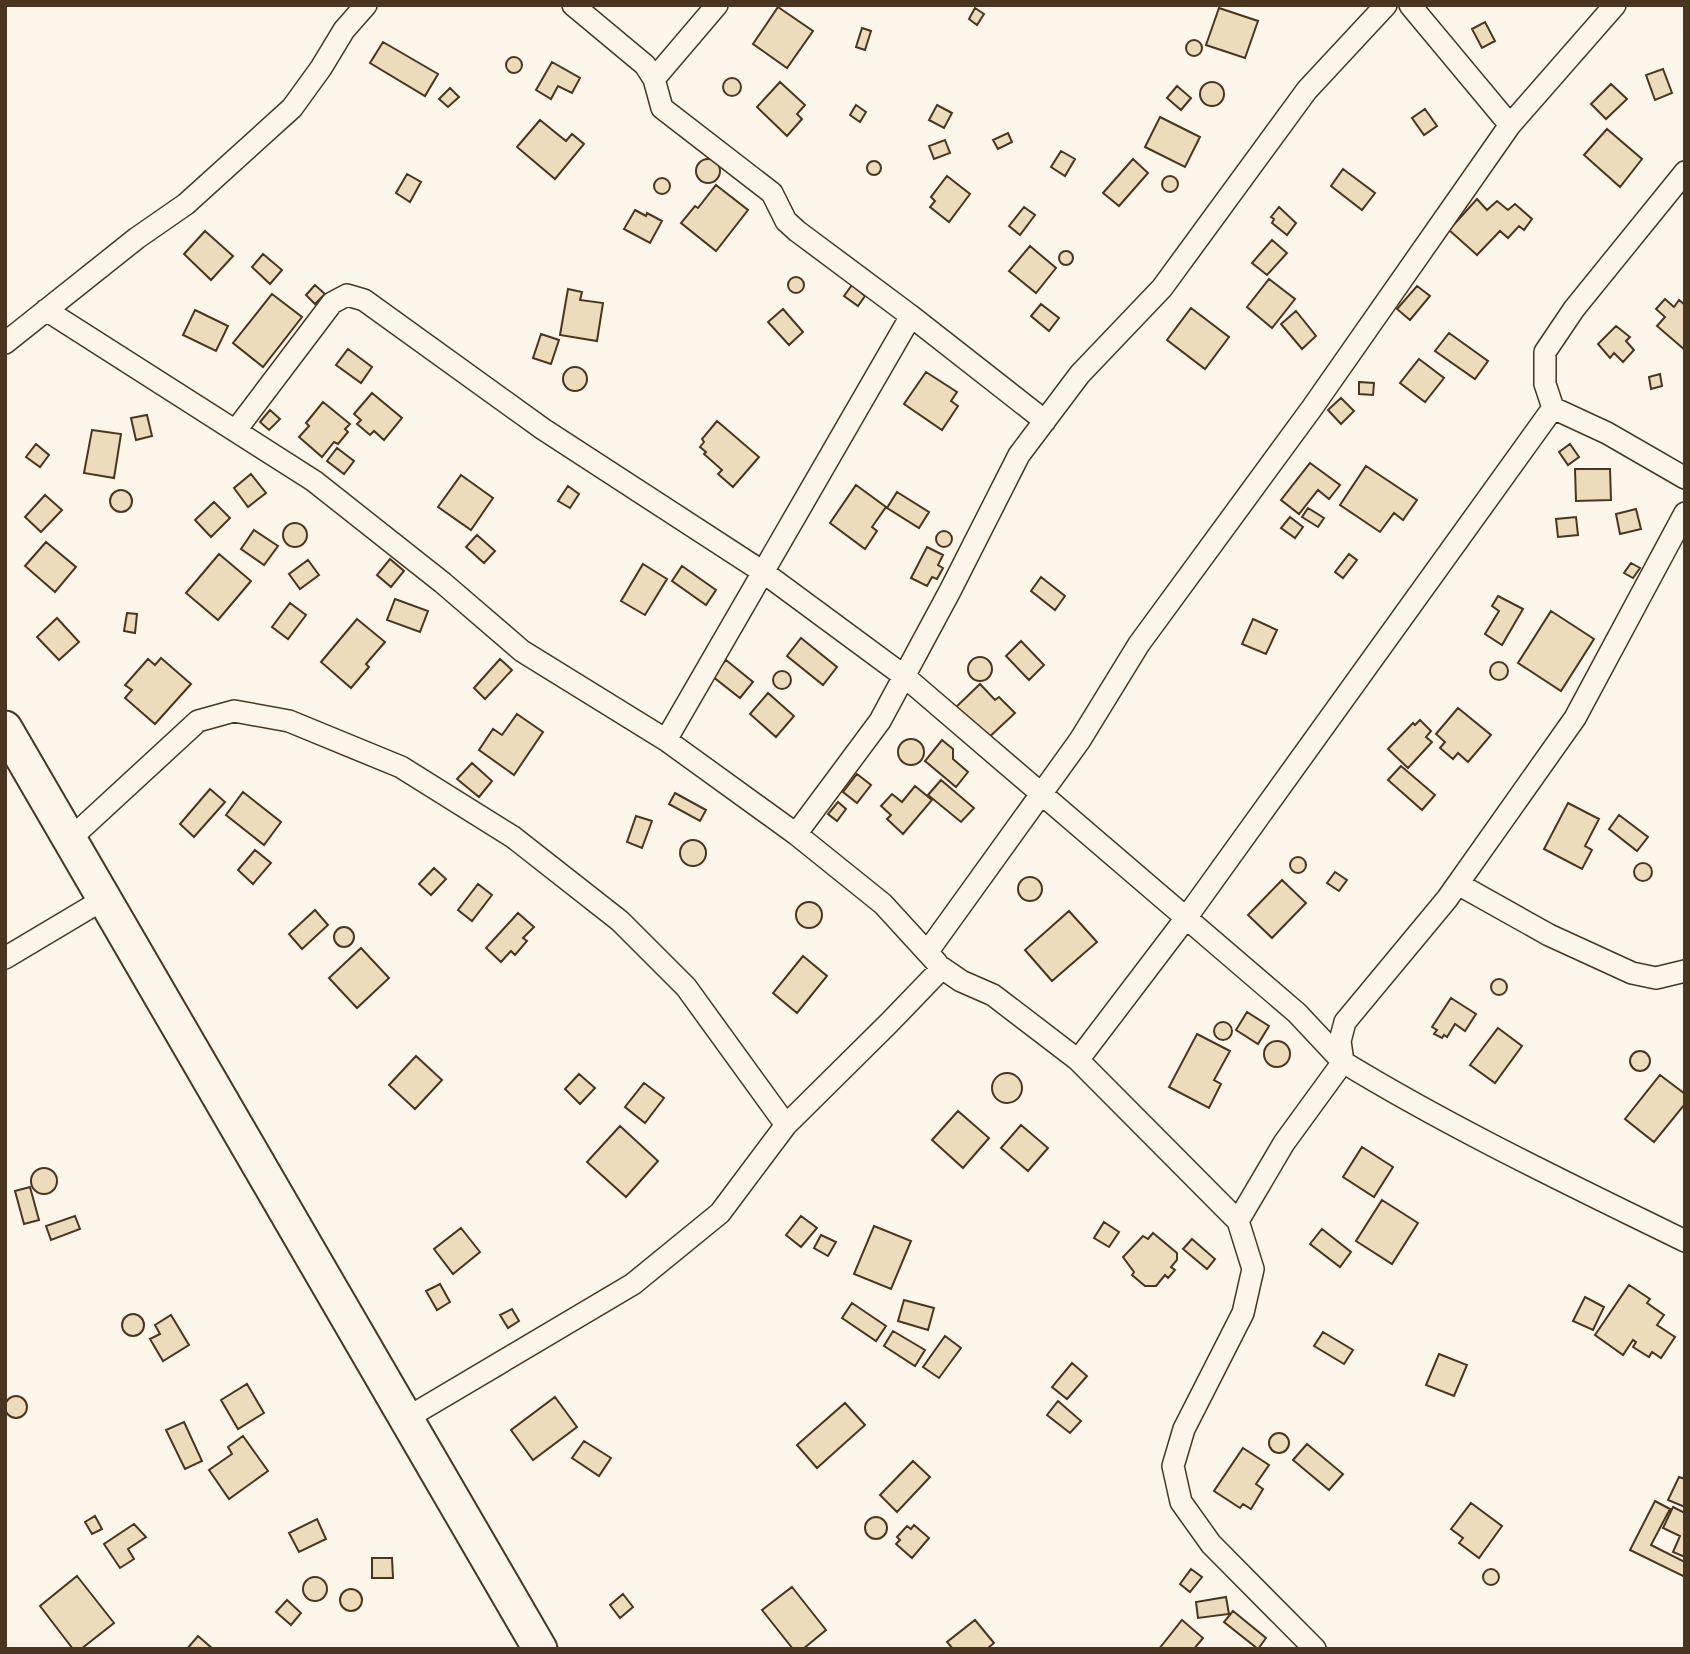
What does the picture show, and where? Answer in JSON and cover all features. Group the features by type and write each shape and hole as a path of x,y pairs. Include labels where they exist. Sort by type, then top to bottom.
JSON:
{"main road":[{"path":"5,729 540,1649"}],"street":[{"path":"5,343 137,238 186,204 292,108 344,30 366,5"},
{"path":"573,5 645,65 654,79 662,108 772,192 786,220 797,231 1045,421"},
{"path":"654,79 717,5"},
{"path":"796,834 880,721 1019,455 1080,374 1162,288 1307,90 1386,5"},
{"path":"1410,5 1510,125"},
{"path":"928,951 1080,740 1139,644 1312,408 1510,125 1615,5"},
{"path":"1685,172 1574,309 1545,352 1545,384 1553,408 1607,433 1685,478"},
{"path":"236,430 332,303 347,295 363,300 544,429 763,572 904,676 1297,1013 1343,1062 1399,1096 1502,1151 1685,1241"},
{"path":"46,310 314,481 443,583 522,651 666,740 796,834 883,904 942,968 961,981 993,996 1078,1060 1238,1221 1253,1269 1243,1313 1184,1429 1173,1466 1181,1502 1210,1544 1315,1649"},
{"path":"666,740 911,316"},
{"path":"1078,1060 1186,918 1553,408"},
{"path":"1238,1221 1284,1143 1343,1062 1340,1041 1345,1022 1458,884 1575,718 1685,513"},
{"path":"70,839 198,721 234,711 289,721 401,767 513,837 620,921 686,987 786,1125"},
{"path":"1458,884 1549,935 1632,973 1656,978 1685,971"},
{"path":"5,958 104,899"},
{"path":"407,1418 633,1284 720,1213 786,1125 942,968"}],"building":[{"path":"778,7 813,31 787,68 753,44"},
{"path":"975,8 984,14 977,25 969,19"},
{"path":"1219,8 1258,21 1245,58 1206,45"},
{"path":"1485,22 1495,41 1482,48 1472,29"},
{"path":"862,28 871,31 865,50 856,47"},
{"path":"1194,40 1200,42 1200,54 1194,56 1188,54 1186,48 1188,42"},
{"path":"383,42 438,74 425,96 370,63"},
{"path":"514,57 522,65 514,73 506,65"},
{"path":"552,62 580,78 572,93 558,86 551,99 536,90"},
{"path":"1663,69 1672,93 1655,100 1646,75"},
{"path":"732,78 738,81 741,87 738,93 732,96 726,93 723,87 726,81"},
{"path":"780,82 805,105 797,114 802,119 787,136 757,107"},
{"path":"1212,82 1220,86 1224,94 1220,102 1212,106 1204,102 1200,94 1204,86"},
{"path":"1611,84 1627,99 1606,119 1591,104"},
{"path":"1177,86 1191,98 1181,110 1167,98"},
{"path":"450,88 459,97 448,107 439,99"},
{"path":"856,105 866,112 860,122 850,115"},
{"path":"937,105 952,113 944,128 929,120"},
{"path":"1425,109 1437,126 1424,135 1412,118"},
{"path":"1160,117 1200,137 1185,167 1145,147"},
{"path":"540,120 566,141 572,134 584,144 555,179 517,147"},
{"path":"1607,129 1642,159 1620,187 1584,155"},
{"path":"1008,133 1012,142 998,149 993,140"},
{"path":"945,140 950,153 934,159 929,146"},
{"path":"1061,151 1075,159 1065,176 1051,167"},
{"path":"708,159 717,162 720,171 717,180 708,183 699,180 696,171 699,162"},
{"path":"1133,159 1148,173 1119,206 1103,193"},
{"path":"871,161 877,161 881,168 877,175 871,175 867,171 867,165"},
{"path":"1343,169 1375,193 1362,210 1331,186"},
{"path":"407,174 421,182 410,202 396,193"},
{"path":"947,176 970,194 949,222 930,207 935,201 931,197"},
{"path":"1167,176 1173,176 1178,184 1176,190 1167,192 1162,187 1162,181"},
{"path":"662,178 668,180 668,192 662,194 656,192 654,186 656,180"},
{"path":"716,185 748,210 716,251 681,223 695,206 698,208"},
{"path":"1477,199 1487,210 1497,201 1508,210 1515,204 1532,219 1524,230 1519,226 1508,238 1500,231 1477,255 1449,230"},
{"path":"1024,207 1035,215 1020,235 1009,226"},
{"path":"1279,207 1296,223 1287,235 1272,223 1274,219 1271,217"},
{"path":"635,210 662,221 650,243 624,229"},
{"path":"205,231 233,256 211,280 184,254"},
{"path":"1272,240 1287,253 1267,275 1252,263"},
{"path":"1030,246 1056,268 1036,293 1009,271"},
{"path":"1063,251 1069,251 1073,258 1069,265 1063,265 1059,261 1059,255"},
{"path":"263,254 282,270 270,284 252,267"},
{"path":"796,277 804,285 796,293 788,285"},
{"path":"1269,279 1295,299 1272,328 1247,307"},
{"path":"315,285 325,294 315,304 306,295"},
{"path":"852,285 865,296 858,306 844,296"},
{"path":"1417,286 1430,296 1410,320 1397,309"},
{"path":"568,289 582,292 580,300 603,303 597,341 560,335"},
{"path":"272,294 302,317 263,367 233,343"},
{"path":"1665,299 1674,307 1679,300 1685,305 1685,350 1657,326 1665,317 1656,309"},
{"path":"1041,304 1059,318 1049,331 1031,316"},
{"path":"1191,308 1229,337 1205,369 1167,340"},
{"path":"783,309 803,332 789,345 768,322"},
{"path":"195,310 228,326 216,351 183,335"},
{"path":"1296,311 1316,336 1302,349 1281,324"},
{"path":"1616,326 1630,337 1626,341 1634,350 1623,362 1614,353 1610,358 1598,344"},
{"path":"1449,333 1488,361 1475,379 1435,351"},
{"path":"541,334 559,340 551,364 533,358"},
{"path":"348,349 372,367 361,383 336,365"},
{"path":"1419,359 1444,378 1425,402 1400,383"},
{"path":"575,367 584,370 587,379 584,388 575,391 566,388 563,379 566,370"},
{"path":"926,372 957,392 951,401 958,406 942,430 904,404"},
{"path":"1660,374 1662,386 1651,389 1649,377"},
{"path":"1359,382 1374,383 1373,395 1359,394"},
{"path":"372,393 402,418 384,440 374,431 370,435 357,424 361,420 354,414"},
{"path":"1341,398 1354,411 1341,424 1328,410"},
{"path":"323,402 350,424 345,429 348,432 338,444 334,442 322,457 299,437 309,426 306,423"},
{"path":"270,410 280,419 269,430 260,422"},
{"path":"147,415 152,436 136,440 131,418"},
{"path":"717,421 759,457 733,487 718,474 722,470 700,447 704,442 702,439"},
{"path":"92,430 121,434 114,478 84,473"},
{"path":"36,444 49,455 40,467 26,457"},
{"path":"1570,444 1579,457 1568,465 1559,452"},
{"path":"337,448 354,461 344,474 327,461"},
{"path":"1310,463 1340,485 1329,499 1318,490 1299,514 1281,500"},
{"path":"1366,466 1417,500 1403,520 1394,513 1380,532 1340,505"},
{"path":"1575,469 1610,469 1611,500 1576,501"},
{"path":"251,474 266,493 248,507 234,488"},
{"path":"461,475 493,498 471,530 438,507"},
{"path":"856,485 886,507 872,527 877,531 865,549 830,523"},
{"path":"568,486 579,494 570,508 558,501"},
{"path":"121,490 129,493 132,501 129,509 121,512 113,509 110,501 113,493"},
{"path":"897,492 929,512 919,528 887,508"},
{"path":"45,495 62,510 41,532 25,517"},
{"path":"214,502 230,518 211,537 195,520"},
{"path":"1308,508 1324,518 1318,527 1302,517"},
{"path":"1636,509 1641,529 1620,534 1616,514"},
{"path":"1290,517 1303,527 1295,538 1281,528"},
{"path":"1576,517 1578,535 1558,537 1556,519"},
{"path":"295,523 304,526 307,535 304,544 295,547 286,544 283,535 286,526"},
{"path":"254,530 278,546 264,565 241,549"},
{"path":"941,531 947,531 952,539 950,545 941,547 936,542 936,536"},
{"path":"477,535 495,551 484,563 466,547"},
{"path":"46,542 76,567 55,592 25,566"},
{"path":"927,547 943,555 938,565 943,568 937,579 932,577 927,586 911,578"},
{"path":"219,554 251,581 218,620 186,593"},
{"path":"1349,554 1357,560 1343,578 1335,572"},
{"path":"390,559 404,571 391,587 377,575"},
{"path":"308,560 319,575 300,589 289,574"},
{"path":"1631,563 1640,568 1633,578 1624,573"},
{"path":"643,564 667,579 645,615 621,601"},
{"path":"682,566 716,590 706,605 672,581"},
{"path":"1041,577 1065,596 1055,610 1031,591"},
{"path":"1498,596 1523,609 1502,645 1485,634 1499,611 1492,606"},
{"path":"395,599 428,611 420,632 387,620"},
{"path":"290,603 306,615 288,639 272,627"},
{"path":"1551,611 1594,639 1561,691 1518,663"},
{"path":"127,613 137,614 135,633 124,631"},
{"path":"57,618 79,642 59,660 37,637"},
{"path":"357,619 385,642 366,664 369,667 351,688 321,662"},
{"path":"1253,619 1277,630 1266,654 1242,644"},
{"path":"801,638 837,667 823,685 787,656"},
{"path":"1021,641 1044,665 1029,680 1006,656"},
{"path":"980,657 989,660 992,669 989,678 980,681 971,678 968,669 971,660"},
{"path":"161,658 191,684 155,724 125,698 132,690 125,685 148,659 155,665"},
{"path":"500,659 512,670 485,699 474,688"},
{"path":"726,660 753,682 740,698 712,676"},
{"path":"1499,662 1505,665 1508,671 1505,677 1499,680 1493,677 1490,671 1493,665"},
{"path":"782,671 788,674 791,680 788,686 782,689 776,686 773,680 776,674"},
{"path":"980,684 995,700 999,697 1015,713 985,741 954,709"},
{"path":"768,693 794,716 776,737 750,714"},
{"path":"1458,708 1491,735 1468,762 1458,753 1453,759 1440,748 1445,742 1436,734"},
{"path":"517,714 543,732 514,775 479,750 493,729 502,735"},
{"path":"1420,720 1431,731 1426,737 1432,742 1408,768 1388,749 1413,723 1415,725"},
{"path":"911,739 920,743 924,752 920,761 911,765 902,761 898,752 902,743"},
{"path":"942,740 953,749 953,759 968,772 956,787 925,761"},
{"path":"472,763 492,781 479,797 457,779"},
{"path":"1401,766 1435,795 1422,810 1388,780"},
{"path":"857,774 871,785 857,803 843,792"},
{"path":"941,780 974,808 961,822 928,795"},
{"path":"915,786 932,800 903,834 887,819 891,815 881,806 892,794 902,802"},
{"path":"210,789 225,802 194,837 180,824"},
{"path":"243,792 281,822 264,845 226,815"},
{"path":"675,793 706,810 700,821 669,804"},
{"path":"838,802 846,809 837,821 828,814"},
{"path":"1568,803 1599,819 1585,846 1592,850 1582,869 1544,849"},
{"path":"1619,815 1648,837 1637,851 1609,829"},
{"path":"636,816 652,821 642,848 627,842"},
{"path":"693,840 702,844 706,853 702,862 693,866 684,862 680,853 684,844"},
{"path":"255,850 271,863 253,884 238,870"},
{"path":"1298,857 1304,859 1304,871 1298,873 1292,871 1290,865 1292,859"},
{"path":"1643,863 1649,866 1652,872 1649,878 1643,881 1637,878 1634,872 1637,866"},
{"path":"434,868 446,879 431,895 419,884"},
{"path":"1335,872 1347,880 1339,891 1327,883"},
{"path":"1030,877 1041,884 1042,889 1035,900 1030,901 1019,894 1018,889 1025,878"},
{"path":"1282,880 1306,903 1272,938 1248,915"},
{"path":"478,884 492,895 472,921 458,910"},
{"path":"809,902 818,906 822,915 818,924 809,928 800,924 796,915 800,906"},
{"path":"315,910 328,925 302,949 289,934"},
{"path":"1069,911 1097,942 1052,981 1025,950"},
{"path":"518,913 534,927 523,938 527,941 515,955 511,951 501,962 486,948"},
{"path":"344,927 351,930 354,937 351,944 344,947 337,944 334,937 337,930"},
{"path":"361,948 389,978 357,1008 329,978"},
{"path":"803,956 827,976 797,1013 773,993"},
{"path":"1499,979 1507,987 1499,995 1491,987"},
{"path":"1451,998 1476,1014 1465,1031 1455,1024 1447,1037 1444,1035 1442,1038 1434,1034 1437,1030 1432,1027"},
{"path":"1247,1012 1269,1026 1258,1044 1236,1030"},
{"path":"1219,1022 1227,1022 1232,1031 1230,1038 1219,1040 1214,1035 1214,1027"},
{"path":"1498,1028 1522,1046 1495,1083 1470,1065"},
{"path":"1197,1034 1230,1051 1214,1080 1221,1084 1209,1108 1169,1087"},
{"path":"1277,1041 1286,1045 1290,1054 1286,1063 1277,1067 1268,1063 1264,1054 1268,1045"},
{"path":"1636,1051 1644,1051 1650,1061 1644,1071 1636,1071 1630,1065 1630,1057"},
{"path":"416,1056 442,1080 415,1109 389,1085"},
{"path":"1007,1073 1018,1077 1022,1088 1018,1099 1007,1103 996,1099 992,1088 996,1077"},
{"path":"579,1074 595,1088 580,1104 565,1089"},
{"path":"1660,1075 1685,1094 1685,1104 1654,1142 1625,1119"},
{"path":"644,1083 664,1098 645,1123 625,1107"},
{"path":"958,1111 989,1138 963,1168 932,1140"},
{"path":"1021,1125 1048,1148 1028,1171 1001,1148"},
{"path":"620,1126 658,1161 626,1197 587,1162"},
{"path":"1362,1147 1393,1167 1374,1197 1343,1177"},
{"path":"44,1168 53,1172 57,1181 53,1190 44,1194 35,1190 31,1181 35,1172"},
{"path":"30,1187 39,1220 24,1224 15,1191"},
{"path":"1382,1200 1418,1223 1392,1264 1356,1241"},
{"path":"75,1216 80,1229 51,1240 46,1226"},
{"path":"801,1216 817,1228 801,1247 786,1235"},
{"path":"1104,1222 1119,1232 1109,1247 1094,1238"},
{"path":"874,1226 911,1241 891,1289 854,1274"},
{"path":"461,1228 480,1252 453,1274 434,1249"},
{"path":"1322,1229 1351,1252 1340,1267 1310,1244"},
{"path":"1153,1233 1177,1253 1177,1260 1171,1267 1175,1270 1168,1278 1165,1275 1156,1286 1145,1286 1132,1275 1134,1272 1123,1257 1143,1236 1148,1239"},
{"path":"821,1235 836,1242 828,1256 814,1248"},
{"path":"1192,1239 1215,1259 1207,1269 1183,1249"},
{"path":"440,1284 450,1302 437,1310 426,1291"},
{"path":"1629,1285 1650,1299 1647,1303 1664,1315 1657,1325 1675,1337 1661,1358 1652,1352 1649,1357 1633,1347 1636,1342 1633,1340 1623,1355 1595,1335"},
{"path":"1585,1297 1604,1307 1593,1330 1573,1321"},
{"path":"904,1300 934,1308 928,1330 898,1321"},
{"path":"852,1303 886,1326 876,1341 842,1318"},
{"path":"512,1309 519,1321 508,1328 500,1315"},
{"path":"129,1314 137,1314 144,1321 144,1329 137,1336 129,1336 122,1329 122,1321"},
{"path":"171,1315 189,1345 163,1361 150,1339 160,1334 155,1325"},
{"path":"893,1331 925,1350 915,1366 884,1346"},
{"path":"1323,1332 1353,1350 1344,1364 1314,1346"},
{"path":"945,1336 961,1348 939,1378 923,1367"},
{"path":"1439,1354 1467,1365 1454,1396 1426,1385"},
{"path":"1072,1363 1087,1376 1067,1399 1052,1387"},
{"path":"247,1384 264,1413 238,1429 221,1400"},
{"path":"16,1396 24,1399 27,1407 24,1415 16,1418 8,1415 5,1407 8,1399"},
{"path":"555,1397 577,1427 533,1460 511,1430"},
{"path":"1058,1401 1081,1421 1070,1433 1047,1415"},
{"path":"845,1403 865,1425 817,1468 797,1445"},
{"path":"184,1422 202,1461 185,1469 166,1430"},
{"path":"1279,1433 1286,1436 1289,1443 1286,1450 1279,1453 1272,1450 1269,1443 1272,1436"},
{"path":"243,1436 268,1471 229,1499 209,1470 232,1454 228,1447"},
{"path":"584,1441 611,1458 599,1476 572,1458"},
{"path":"1307,1444 1343,1474 1329,1490 1293,1460"},
{"path":"1243,1448 1269,1465 1256,1484 1263,1489 1251,1509 1243,1504 1240,1508 1214,1491"},
{"path":"913,1461 930,1477 897,1512 880,1495"},
{"path":"1679,1477 1685,1479 1685,1507 1668,1500"},
{"path":"1655,1501 1670,1509 1651,1545 1685,1562 1685,1577 1630,1550"},
{"path":"1471,1503 1502,1526 1479,1558 1459,1543 1463,1538 1451,1529"},
{"path":"1673,1507 1685,1513 1685,1557 1673,1552 1680,1536 1663,1528"},
{"path":"95,1516 102,1529 92,1534 85,1522"},
{"path":"876,1517 884,1520 887,1528 884,1536 876,1539 868,1536 865,1528 868,1520"},
{"path":"317,1519 326,1539 299,1552 289,1533"},
{"path":"134,1524 146,1537 128,1549 134,1559 120,1568 104,1544"},
{"path":"914,1525 929,1538 912,1558 896,1544 900,1540 897,1537 907,1526 911,1529"},
{"path":"372,1558 392,1558 393,1578 372,1578"},
{"path":"1191,1569 1202,1577 1190,1592 1180,1584"},
{"path":"1491,1569 1497,1571 1497,1583 1491,1585 1485,1583 1483,1577 1485,1571"},
{"path":"77,1576 114,1623 81,1649 73,1649 40,1606"},
{"path":"310,1577 320,1577 327,1584 327,1594 320,1601 310,1601 303,1594 303,1584"},
{"path":"792,1587 826,1630 803,1649 793,1649 762,1610"},
{"path":"351,1589 359,1592 362,1600 359,1608 351,1611 343,1608 340,1600 343,1592"},
{"path":"623,1594 633,1607 620,1618 610,1605"},
{"path":"1226,1597 1229,1614 1198,1618 1196,1602"},
{"path":"287,1600 301,1613 291,1625 276,1612"},
{"path":"1233,1611 1266,1638 1258,1649 1224,1622"},
{"path":"975,1620 994,1643 987,1649 953,1649 947,1642"},
{"path":"1182,1620 1203,1638 1194,1649 1159,1649"},
{"path":"198,1636 213,1649 187,1649"}]}
